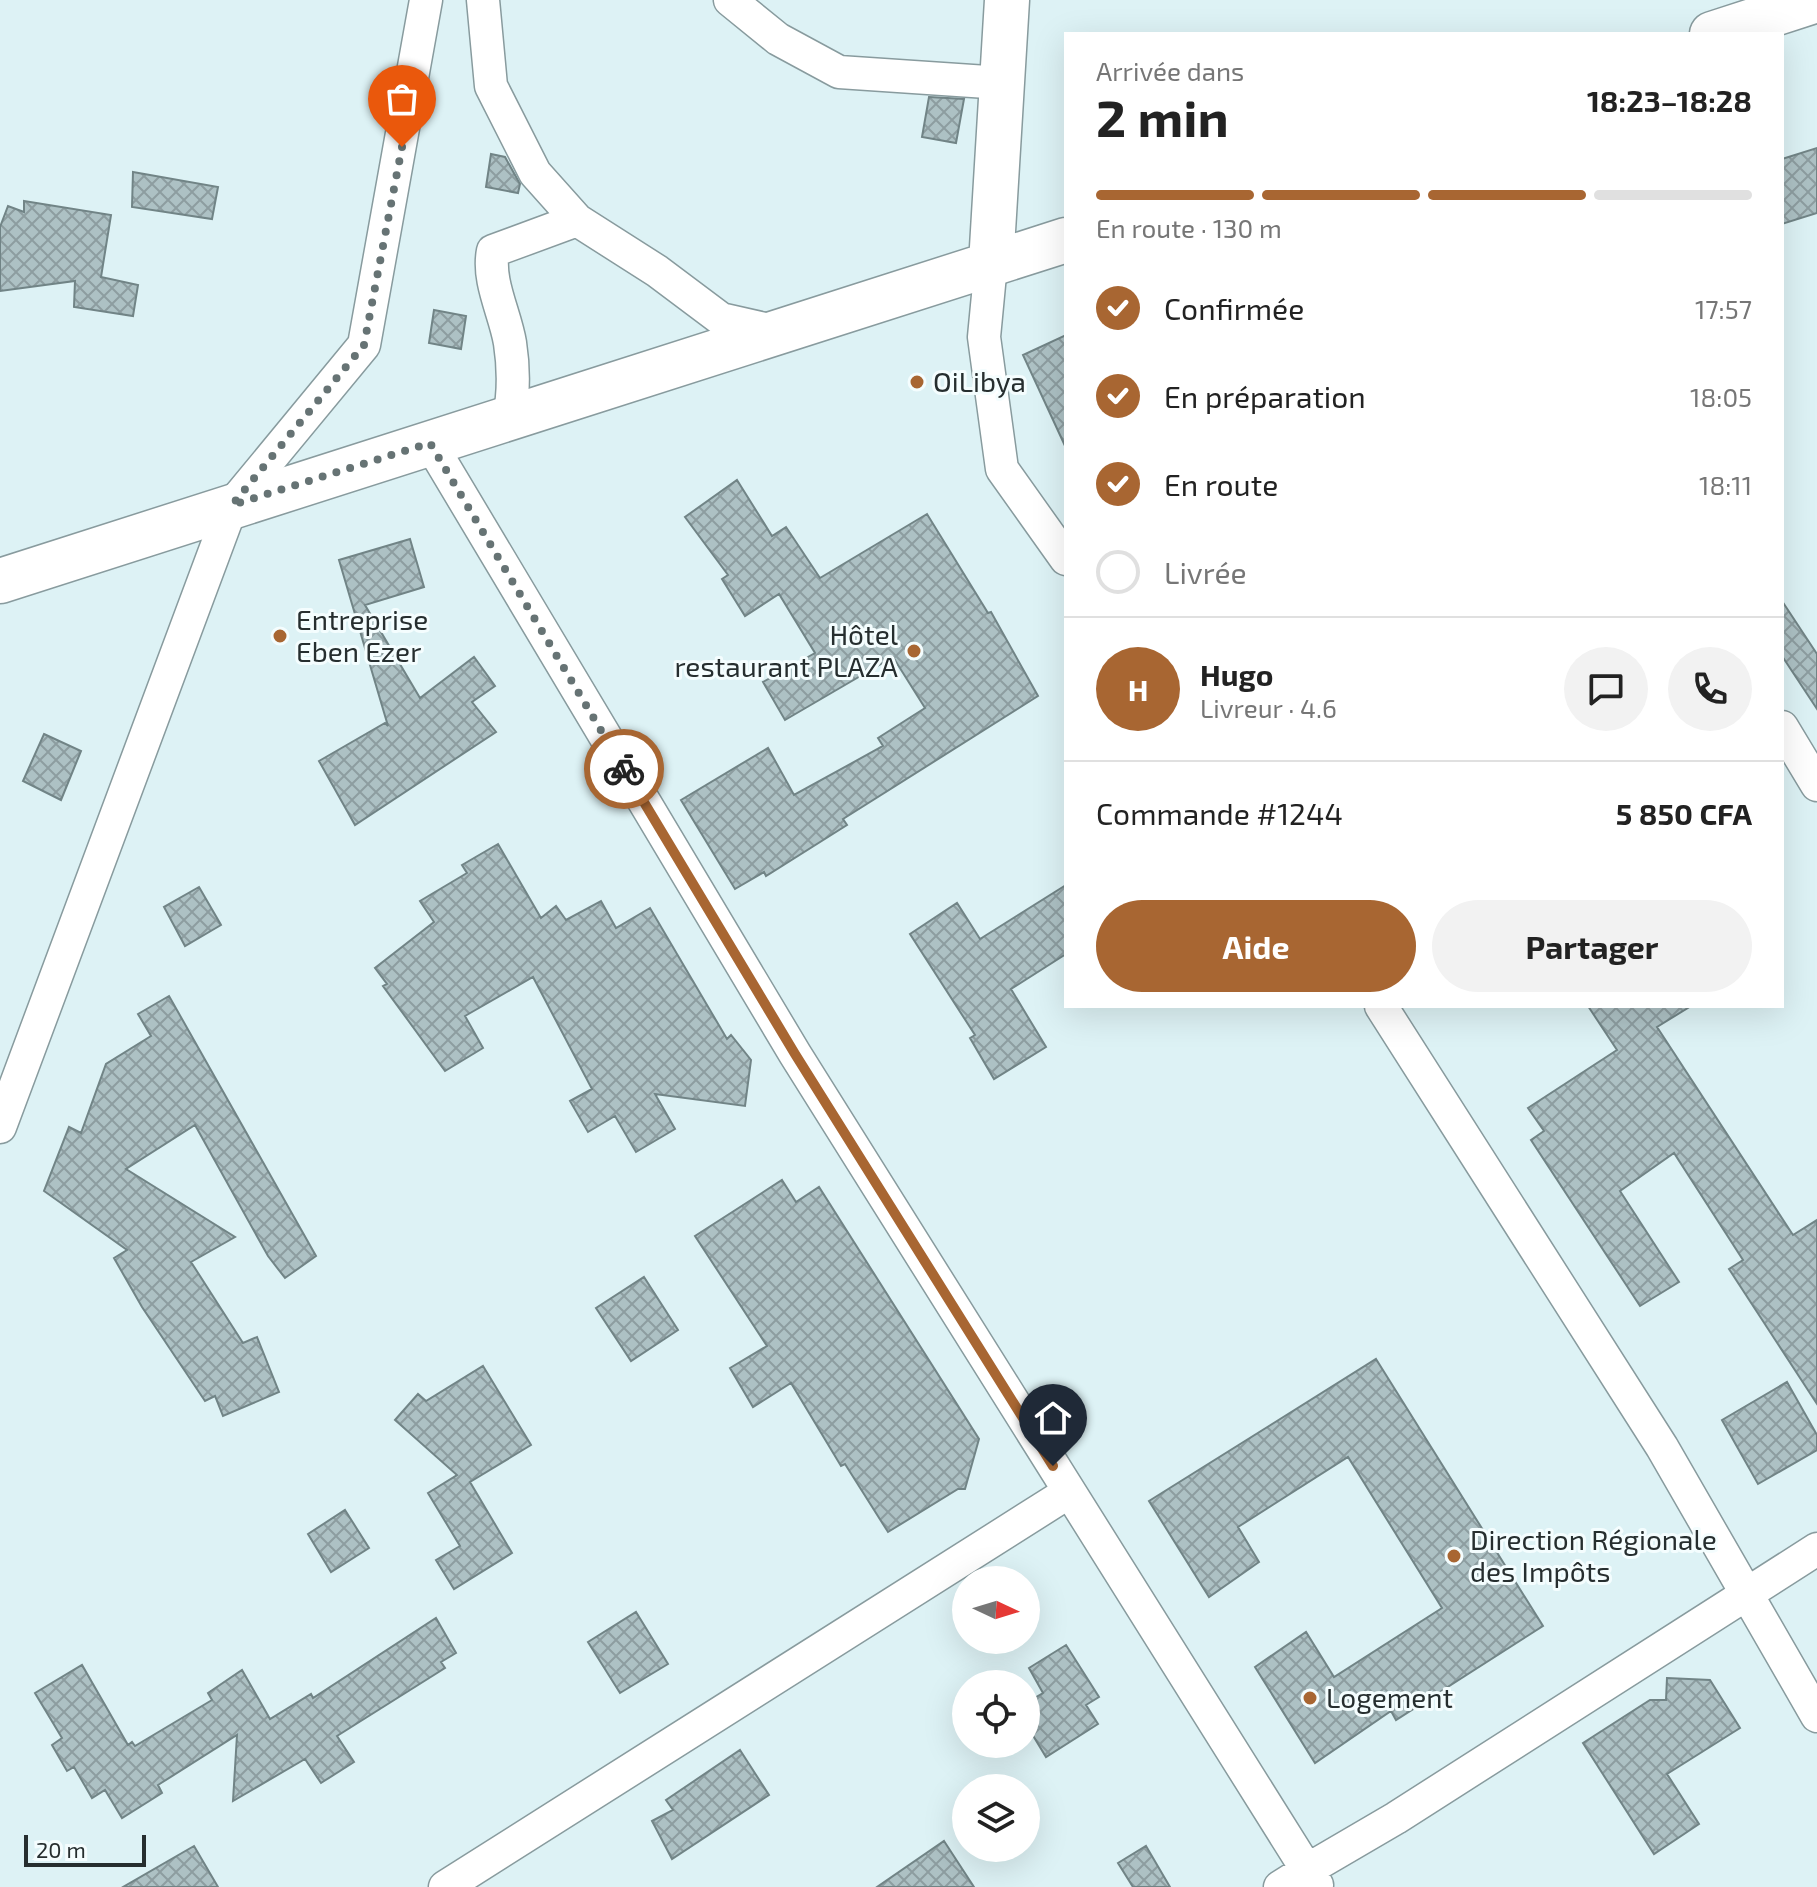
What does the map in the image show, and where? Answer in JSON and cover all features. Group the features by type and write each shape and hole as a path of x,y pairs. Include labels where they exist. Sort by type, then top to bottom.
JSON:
{"street":[{"path":"0,1127 232,505 364,345 426,0"},
{"path":"483,0 491,86 535,173 577,220 657,271 721,319 779,332"},
{"path":"730,0 778,39 839,72 1002,83"},
{"path":"1007,0 984,337 1002,469 1064,556"},
{"path":"1718,32 1817,0"},
{"path":"509,418 514,390 510,342 490,265 493,251 577,220"},
{"path":"0,581 1064,241"},
{"path":"430,443 795,1054 1313,1878"},
{"path":"1784,730 1817,785"},
{"path":"1382,1008 1662,1447 1817,1716"},
{"path":"445,1887 1069,1492"},
{"path":"1280,1887 1313,1878 1396,1818 1817,1549"}],"building":[{"path":"929,97 964,99 956,143 922,137"},
{"path":"1817,148 1817,213 1784,223 1784,158"},
{"path":"491,154 505,157 520,184 518,193 486,187"},
{"path":"133,172 218,187 212,219 132,207"},
{"path":"24,201 111,215 101,277 138,285 133,316 74,307 75,281 0,291 0,227 8,206 24,212"},
{"path":"434,310 466,316 461,349 429,343"},
{"path":"1064,336 1064,444 1023,355"},
{"path":"737,480 772,536 786,527 820,578 927,514 988,613 991,612 1038,696 843,819 847,825 766,876 764,872 735,889 681,800 768,748 794,795 883,746 878,738 925,708 893,657 785,720 763,682 815,653 779,594 745,616 722,579 728,575 685,517"},
{"path":"410,539 424,587 365,605 420,698 474,657 495,686 472,702 496,732 355,825 319,761 385,723 388,726 339,560"},
{"path":"1784,604 1817,654 1817,709 1784,659"},
{"path":"44,734 81,751 61,800 23,781"},
{"path":"498,844 541,918 556,906 566,920 601,901 616,928 650,908 727,1039 731,1035 751,1060 745,1106 655,1094 675,1129 636,1152 615,1116 588,1132 570,1101 592,1089 533,977 465,1016 483,1048 445,1071 383,986 387,984 375,968 434,922 420,901 467,873 462,865"},
{"path":"1064,886 1064,955 1011,989 1046,1047 994,1079 970,1038 975,1035 910,934 957,903 980,939"},
{"path":"199,887 221,925 185,946 164,907"},
{"path":"169,996 316,1256 285,1278 268,1256 195,1125 126,1169 235,1237 191,1262 243,1343 257,1337 279,1392 223,1416 215,1396 205,1401 142,1307 114,1258 127,1250 44,1191 69,1127 81,1133 106,1064 151,1036 138,1014"},
{"path":"1589,1008 1688,1008 1657,1027 1793,1235 1817,1220 1817,1404 1729,1269 1743,1260 1674,1153 1620,1191 1679,1282 1640,1306 1531,1140 1544,1131 1528,1108 1617,1050"},
{"path":"782,1180 796,1202 819,1187 979,1439 965,1489 958,1489 888,1532 845,1464 841,1466 791,1383 753,1407 730,1368 767,1346 695,1236"},
{"path":"644,1277 678,1330 631,1361 596,1308"},
{"name":"Direction Régionale des Impôts","path":"1376,1359 1543,1626 1396,1720 1391,1711 1315,1763 1255,1667 1306,1632 1334,1677 1442,1608 1348,1457 1238,1527 1259,1562 1209,1597 1149,1501"},
{"path":"483,1366 531,1445 470,1482 512,1553 454,1589 436,1560 460,1546 428,1493 457,1475 395,1420 418,1394 426,1401"},
{"path":"1787,1382 1817,1435 1817,1450 1758,1484 1722,1420"},
{"path":"345,1510 369,1548 331,1572 308,1534"},
{"path":"636,1612 668,1664 620,1693 588,1642"},
{"path":"436,1618 456,1653 441,1662 445,1668 337,1736 354,1762 321,1783 305,1759 233,1801 237,1735 158,1785 162,1793 122,1818 105,1790 92,1798 74,1767 67,1771 52,1745 62,1738 35,1693 82,1665 128,1745 132,1742 135,1746 212,1700 208,1693 242,1670 270,1719 311,1694 313,1698"},
{"path":"1066,1645 1099,1697 1086,1705 1098,1724 1046,1757 1040,1747 1040,1695 1043,1693 1040,1670 1029,1668"},
{"path":"1667,1678 1710,1680 1740,1728 1667,1774 1699,1824 1654,1854 1583,1743 1650,1700 1666,1700"},
{"path":"740,1750 769,1795 672,1859 652,1821 673,1810 666,1800"},
{"path":"944,1841 952,1853 952,1862 958,1862 974,1887 877,1887"},
{"path":"194,1846 218,1887 123,1887"},
{"path":"1146,1846 1170,1887 1133,1887 1118,1863"}],"way so far":[{"path":"402,147 364,345 232,505 430,443 624,769"}],"place":[{"name":"OiLibya","path":"917,382"},
{"name":"Entreprise Eben Ezer","path":"280,636"},
{"name":"Hôtel restaurant PLAZA","path":"914,651"},
{"name":"Direction Régionale des Impôts","path":"1454,1556"},
{"name":"Logement","path":"1310,1698"}],"route":[{"path":"624,769 795,1054 1053,1466"}]}
